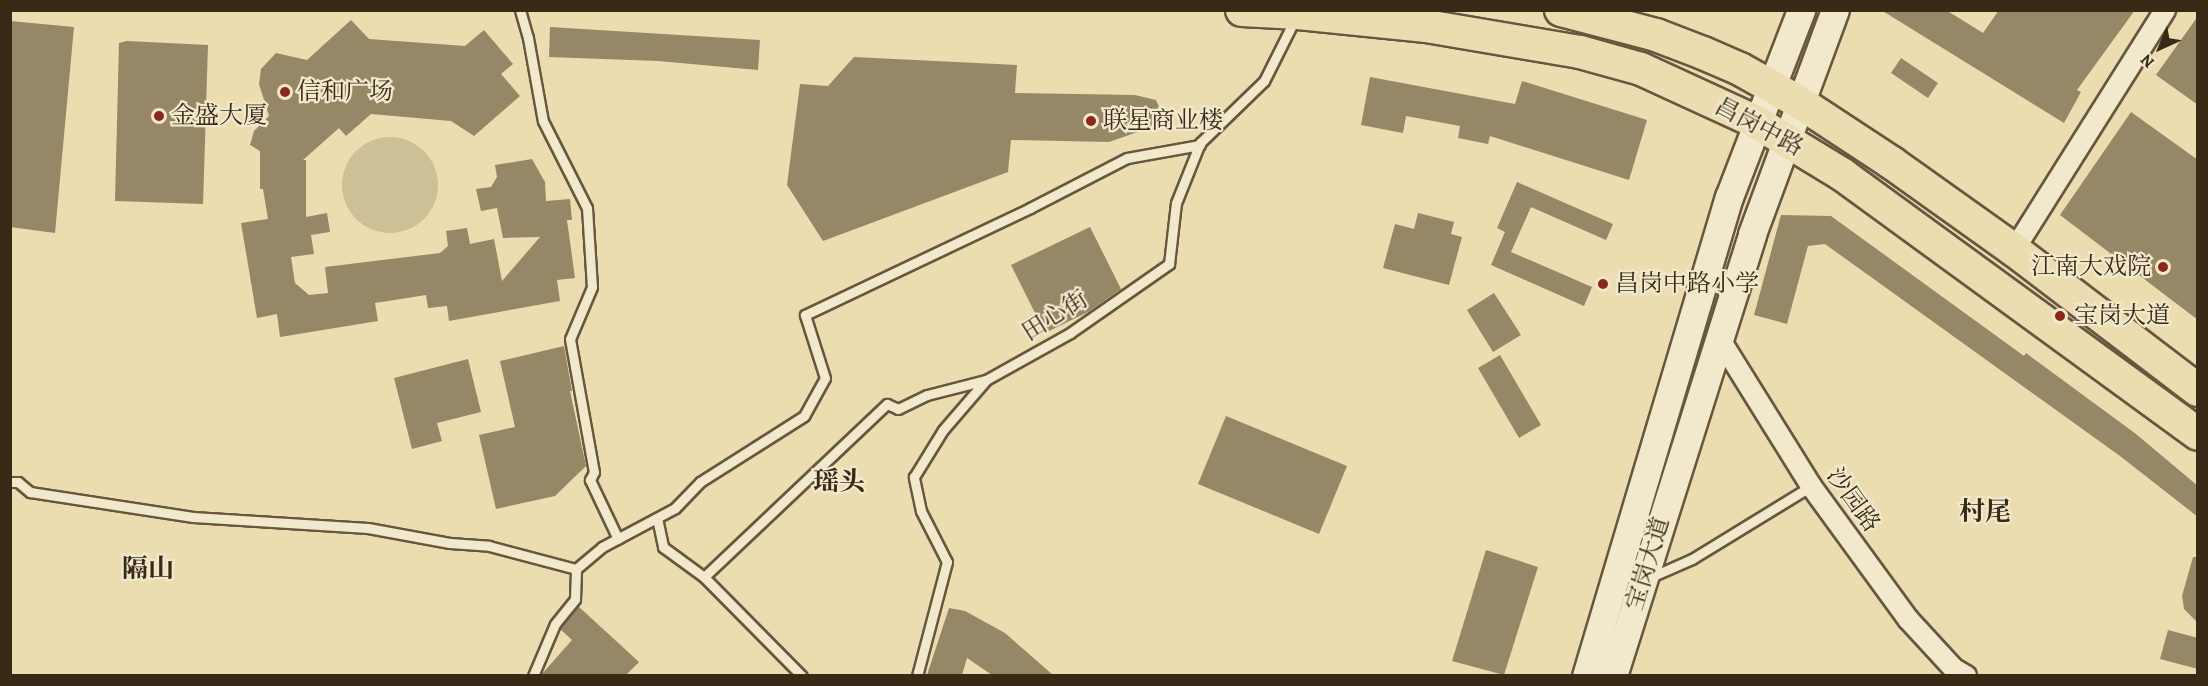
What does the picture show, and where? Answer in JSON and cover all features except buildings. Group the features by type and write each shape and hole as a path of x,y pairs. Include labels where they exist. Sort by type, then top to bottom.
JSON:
{"main road":[{"name":"昌岗中路","path":"1242,10 1298,13 1426,26 1580,52 1641,69 1756,122 1843,175 2198,434"},
{"name":"昌岗中路","path":"1561,10 1656,35 1740,69 1799,102 1892,163 2014,250 2198,390"},
{"name":"宝岗大道","path":"1586,675 1729,197 1801,10"},
{"name":"宝岗大道","path":"1613,675 1719,338 1785,138 1835,10"}],"street":[{"path":"2014,250 2164,10"},
{"name":"沙园路","path":"1719,338 1811,486 1908,619 1954,669 1966,675"}],"lane":[{"path":"520,10 528,38 543,121 587,208 592,287 570,339 594,472 590,480 618,539"},
{"name":"田心街","path":"917,675 946,562 921,511 914,477 943,430 987,380 1070,333 1169,264 1176,203 1200,145 1264,81 1298,13"},
{"path":"533,675 555,624 575,599 576,569 602,547 675,508 700,482 804,416 825,378 804,315 1030,208 1128,158 1200,145"},
{"path":"704,577 887,404 898,409 927,396 987,380"},
{"path":"10,482 18,482 30,492 194,517 368,528 450,543 489,546 576,569"},
{"path":"1643,580 1692,559 1811,486"},
{"path":"657,518 663,547 704,577 802,675"}],"shaded area":[{"path":"390,137 408,141 424,151 434,167 438,185 434,203 424,219 408,229 390,233 372,229 356,219 346,203 342,185 346,167 356,151 372,141"}],"place":[{"name":"信和广场","path":"285,92"},
{"name":"金盛大厦","path":"159,116"},
{"name":"联星商业楼","path":"1091,121"},
{"name":"江南大戏院","path":"2163,267"},
{"name":"昌岗中路小学","path":"1603,284"},
{"name":"宝岗大道","path":"2060,316"}],"district":[{"name":"瑶头","path":"839,482"},
{"name":"村尾","path":"1985,512"},
{"name":"隔山","path":"148,569"}]}
